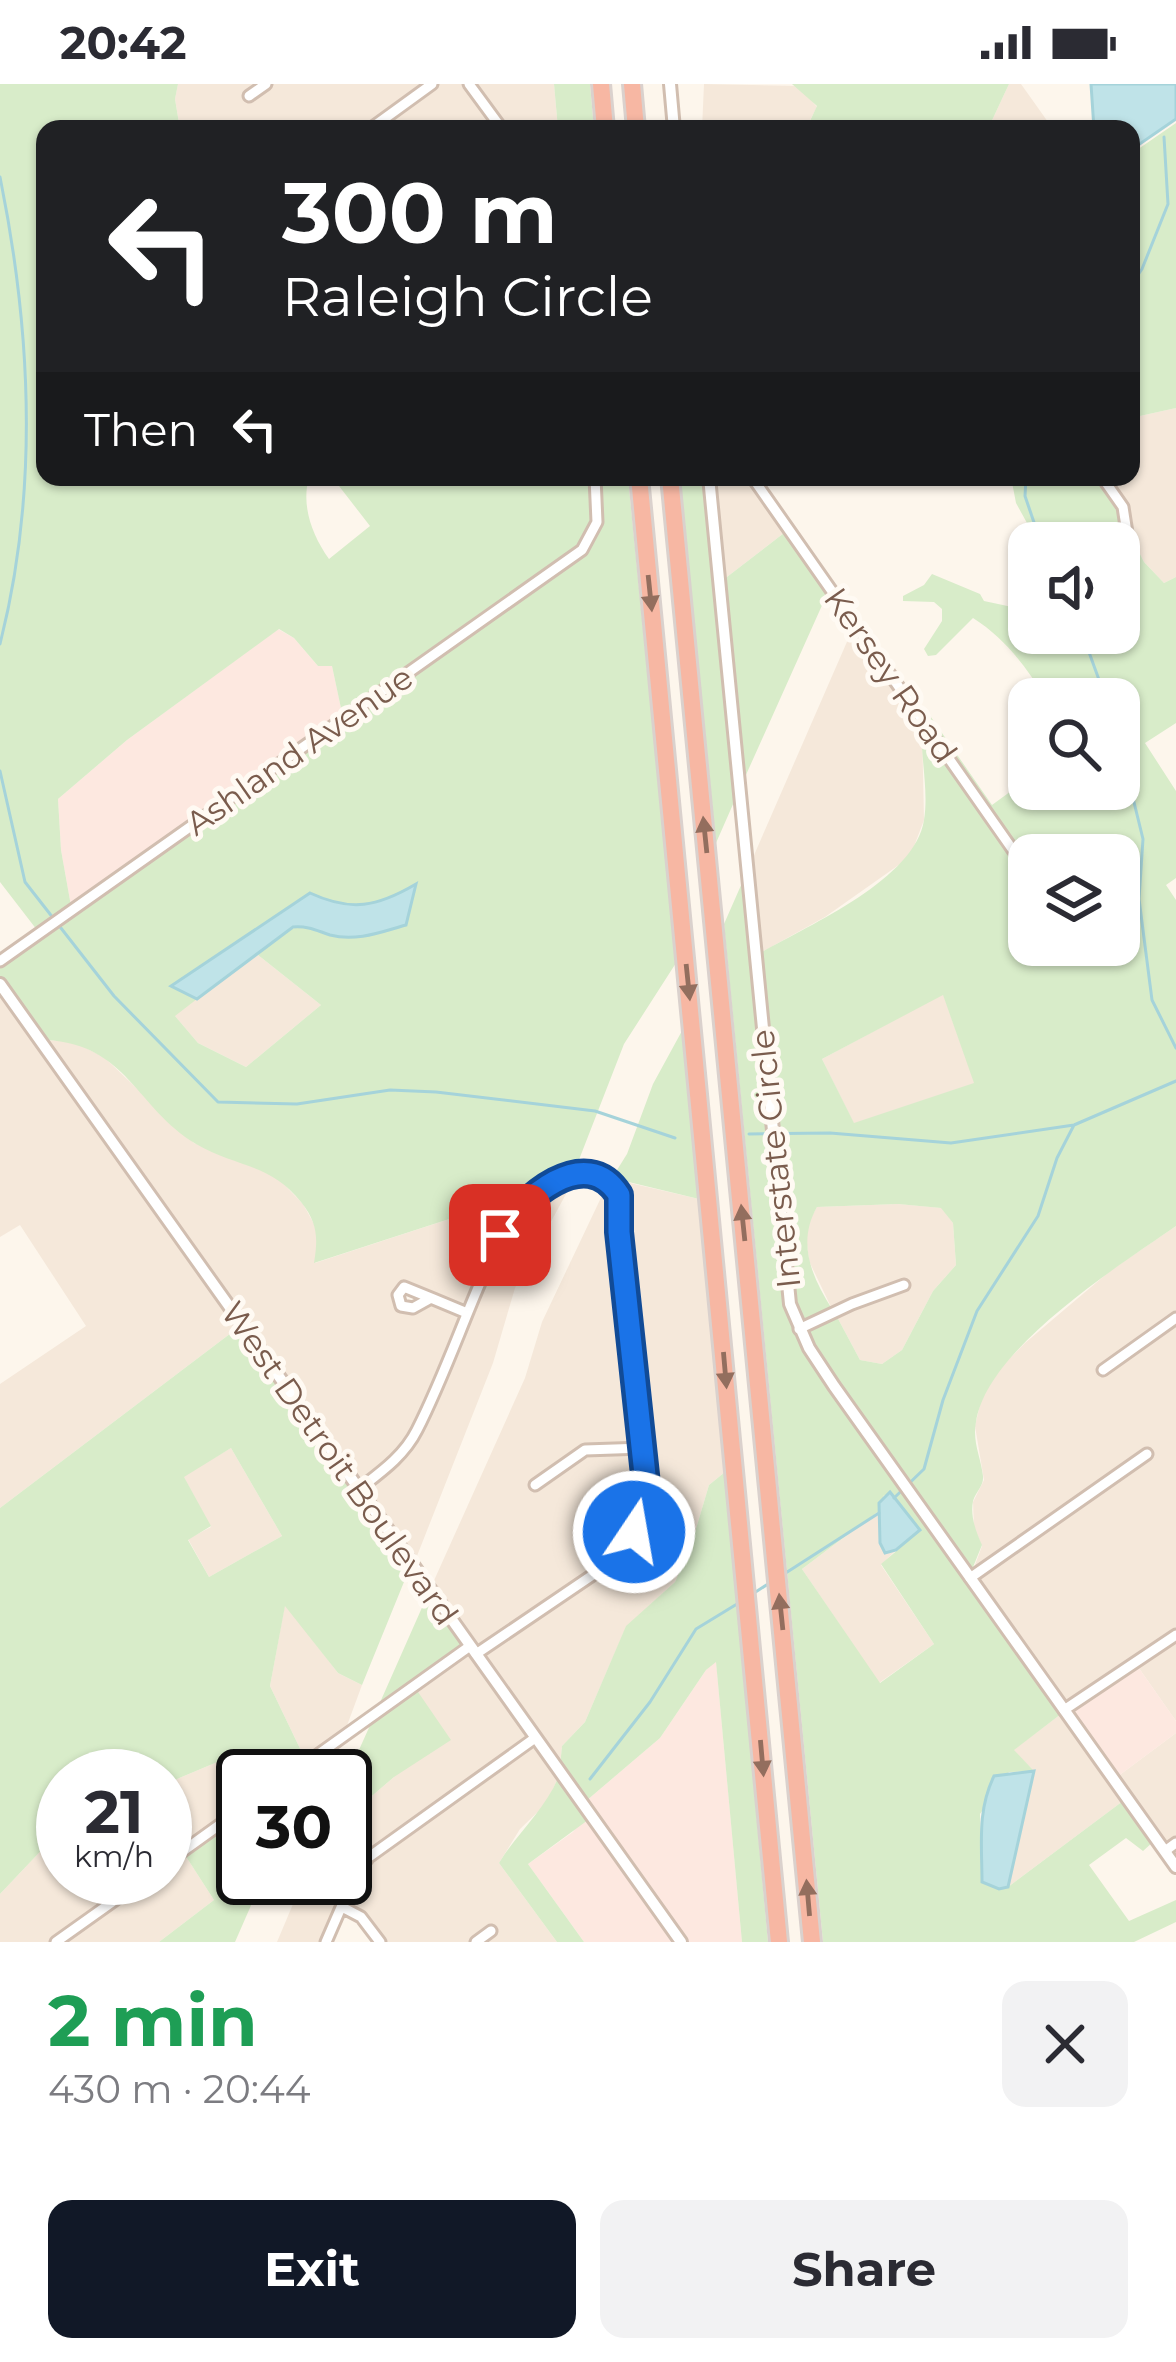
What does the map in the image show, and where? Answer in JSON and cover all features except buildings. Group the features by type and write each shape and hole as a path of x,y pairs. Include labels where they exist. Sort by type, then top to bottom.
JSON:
{"highway":[{"path":"601,84 604,120"},
{"path":"632,84 635,120"},
{"path":"640,486 779,1942"},
{"path":"671,486 812,1942"}],"street":[{"path":"249,96 266,84"},
{"path":"382,120 432,84"},
{"path":"469,84 495,120"},
{"path":"670,84 673,120"},
{"name":"Ashland Avenue","path":"0,961 582,550 593,535 598,513 596,486"},
{"name":"Interstate Circle","path":"710,486 772,1152 787,1291 799,1329 1064,1710 1170,1847 1176,1867"},
{"name":"Kersey Road","path":"758,486 1008,843"},
{"path":"1108,486 1123,507 1125,522"},
{"name":"West Detroit Boulevard","path":"0,984 681,1942"},
{"path":"328,1749 600,1570 627,1543 644,1506 644,1448 619,1232 621,1202 609,1181 596,1174 577,1173 559,1180 527,1202 500,1235 409,1443 388,1467 358,1489"},
{"path":"799,1329 904,1286"},
{"path":"431,1298 467,1313"},
{"path":"1103,1370 1176,1318"},
{"path":"535,1485 585,1450 644,1448"},
{"path":"970,1578 1147,1454"},
{"path":"1064,1710 1176,1634"},
{"path":"326,1942 356,1873 369,1857 535,1738"},
{"path":"56,1942 108,1905"},
{"path":"342,1907 361,1917 380,1942"},
{"path":"476,1942 491,1931"}],"shaded area":[{"path":"178,84 259,84 244,95 248,101 273,84 426,84 376,120 178,120"},
{"path":"438,84 464,84 490,120 388,120"},
{"path":"475,84 554,84 557,120 501,120"},
{"path":"704,84 799,86 817,107 810,120 702,120"},
{"path":"1009,84 1021,84 1047,120 992,120"},
{"path":"1176,408 1176,577 1164,583 1144,562 1140,522 1130,522 1126,504 1113,486 1140,486 1140,416"},
{"path":"714,486 753,486 784,533 723,580"},
{"path":"853,628 922,726 924,820 910,857 825,917 762,952 751,862"},
{"path":"278,629 294,638 318,666 332,666 342,713 71,906 58,799 127,740"},
{"path":"258,955 321,1005 246,1067 198,1043 174,1015"},
{"path":"0,991 239,1327 0,1508 0,1384 86,1326 20,1225 0,1237"},
{"path":"943,994 975,1084 854,1124 822,1059"},
{"path":"46,1040 75,1042 105,1058 194,1143 274,1174 303,1204 319,1233 315,1263 480,1209 563,1173 510,1214 465,1308 414,1284 404,1283 396,1289 394,1300 399,1309 414,1312 431,1303 462,1316 406,1441 360,1483"},
{"path":"569,1179 566,1194 515,1288 493,1363 415,1561 364,1490 401,1459 509,1228 530,1205"},
{"path":"613,1179 699,1199 725,1472 709,1485 675,1582 626,1627 585,1722 562,1746 560,1766 482,1655 602,1573 637,1534 648,1507 648,1445 623,1231 625,1201"},
{"path":"607,1185 617,1203 614,1233 639,1444 584,1446 529,1485 535,1490 586,1453 640,1452 642,1491 636,1520 598,1567 477,1648 432,1585 525,1378 542,1322"},
{"path":"898,1204 942,1208 953,1223 956,1265 933,1291 902,1350 882,1364 860,1360 836,1315 908,1288 908,1281 832,1309 809,1261 805,1228 817,1207"},
{"path":"1176,1226 1176,1314 1097,1370 1102,1375 1176,1323 1176,1630 1065,1705 976,1579 1152,1454 1148,1449 972,1573 982,1546 974,1528 973,1502 984,1480 975,1426 982,1396 999,1369 1025,1343 1110,1271"},
{"path":"231,1448 282,1536 209,1577 188,1539 211,1527 183,1476"},
{"path":"879,1511 885,1552 896,1550 881,1565 934,1644 879,1683 802,1569"},
{"path":"285,1604 338,1673 362,1685 345,1731 319,1749 300,1749 270,1686"},
{"path":"1176,1639 1176,1721 1136,1664"},
{"path":"470,1654 529,1737 372,1850 372,1796 394,1777 416,1689"},
{"path":"716,1661 742,1942 686,1942 586,1801 660,1738"},
{"path":"1136,1664 1176,1721 1176,1733 1117,1777 1070,1711"},
{"path":"1061,1714 1123,1801 1008,1887 1034,1771 1013,1750"},
{"path":"1176,1733 1176,1839 1166,1846 1117,1777"},
{"path":"533,1744 557,1780 547,1803 520,1829 499,1863 557,1942 482,1942 497,1932 493,1926 469,1942 385,1942 364,1914 349,1905 372,1905 372,1858"},
{"path":"216,1763 216,1823 192,1841 192,1773"},
{"path":"579,1807 676,1942 584,1942 528,1864 573,1832 585,1816"},
{"path":"36,1856 36,1905 101,1905 50,1942 0,1942 0,1894"},
{"path":"192,1866 214,1900 159,1942 63,1942 114,1905 192,1905"},
{"path":"293,1905 338,1905 322,1942 277,1942"}],"green space":[{"path":"0,84 178,84 178,120 36,120 36,486 308,486 310,520 329,559 370,526 339,486 591,486 593,522 580,547 278,760 342,713 332,666 318,666 294,638 279,629 127,740 58,799 71,906 37,930 0,882"},
{"path":"554,84 590,84 593,120 557,120"},
{"path":"792,84 1009,84 992,120 810,120 817,106"},
{"path":"1176,123 1176,408 1140,416 1140,148"},
{"path":"599,486 629,486 676,963 624,1044 575,1170 480,1209 314,1263 314,1224 289,1189 196,1144 95,1053 46,1040 0,976 0,965 584,553 601,522","holes":["414,885 332,936 309,928 292,929 258,955 321,1005 246,1067 198,1043 175,1016 197,999 173,987 310,893 363,904"]},
{"path":"681,486 705,486 734,802 716,843"},
{"path":"1013,486 1102,486 1123,521 1026,522"},
{"path":"784,533 828,592 741,786 723,580"},
{"path":"1140,554 1164,583 1176,577 1176,723 1145,743 1176,791 1176,878 1166,885 1176,900 1176,1226 1058,1312 1004,1366 985,1394 975,1429 983,1480 972,1507 982,1545 971,1572 804,1331 836,1315 860,1360 882,1364 902,1350 933,1291 956,1265 953,1223 941,1208 898,1204 817,1207 807,1246 818,1284 832,1309 801,1324 794,1303 751,862 762,952 882,880 902,862 924,820 922,726 1008,850 1008,966 1140,966 1140,834 1008,835 925,714 926,710 992,805 1008,793 1008,810 1140,810 1140,678 1031,676 1014,654 1140,654","holes":["943,995 974,1083 854,1123 822,1059"]},
{"path":"932,574 980,594 984,601 1008,606 1008,648 973,618 936,655 928,656 924,649 942,621 942,609 934,602 903,601 903,596 924,585"},
{"path":"742,883 783,1292 796,1334 1061,1714 1014,1750 1034,1771 1009,1772 980,1814 982,1882 999,1889 1008,1887 1123,1801 1153,1842 1143,1851 1126,1838 1089,1865 1129,1921 1176,1900 1176,1922 1134,1942 823,1942 724,924","holes":["884,1495 920,1531 881,1564 934,1644 880,1683 802,1569 879,1511"]},
{"path":"683,1029 699,1199 612,1178"},
{"path":"239,1327 407,1564 362,1685 338,1673 285,1606 270,1686 300,1749 216,1749 216,1763 192,1773 192,1749 36,1749 36,1856 0,1894 0,1508","holes":["231,1448 282,1536 209,1577 188,1540 211,1526 184,1477"]},
{"path":"725,1472 768,1942 742,1942 716,1662 660,1738 586,1801 560,1766 562,1746 585,1722 626,1626 675,1582 709,1485"},
{"path":"428,1594 464,1645 378,1707"},
{"path":"416,1689 451,1740 372,1796 372,1749 359,1749 372,1721"},
{"path":"558,1778 588,1820 528,1864 584,1942 557,1942 499,1863"},
{"path":"216,1833 216,1905 251,1905 235,1942 159,1942 214,1900 192,1866 192,1850"}],"water":[{"path":"1091,84 1176,84 1176,119 1140,144 1140,120 1093,120"},
{"path":"416,884 406,925 349,937 293,927 197,999 171,986 310,893 338,903 364,904"},
{"path":"890,1492 920,1530 885,1553 880,1543 879,1503"},
{"path":"1034,1771 1008,1887 999,1889 982,1882 985,1802 994,1776"}],"waterway":[{"path":"1140,272 1168,204 1164,137"},
{"path":"0,177 19,293 26,410 21,528 0,644"},
{"path":"1026,486 1034,522"},
{"path":"1090,654 1098,678"},
{"path":"0,771 25,882 114,996 218,1102 297,1104 390,1090 436,1092 595,1111 675,1138"},
{"path":"1136,810 1143,839 1139,899 1152,1000 1176,1048"},
{"path":"749,1134 830,1133 951,1143 1074,1125 1176,1081"},
{"path":"894,1498 924,1469 943,1400 977,1311 1038,1216 1057,1158 1074,1125"},
{"path":"781,1576 879,1513"},
{"path":"751,1595 768,1584"},
{"path":"590,1779 650,1702 696,1629 737,1604"}],"route":[{"path":"500,1235 527,1202 567,1176 602,1177 619,1195 646,1484 634,1532"}]}
